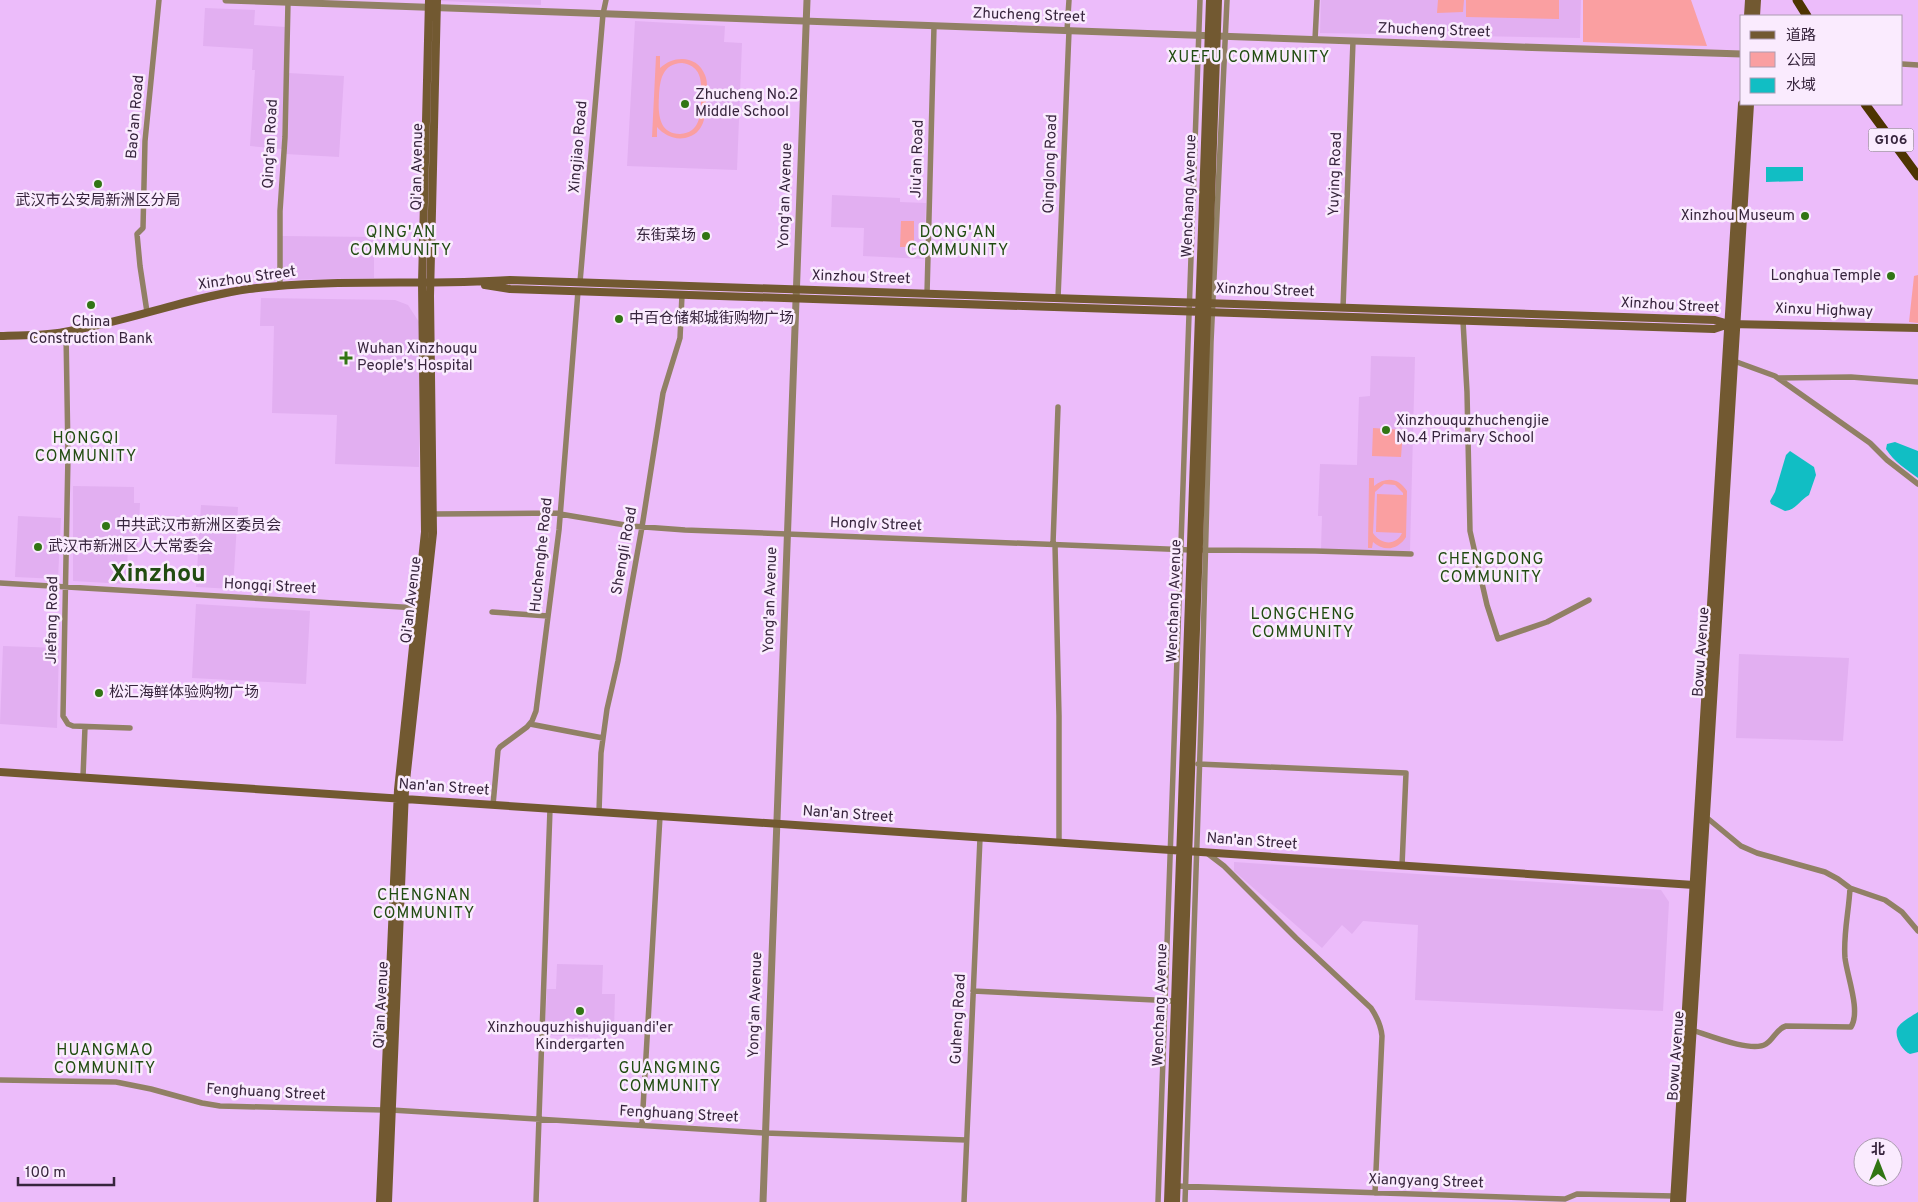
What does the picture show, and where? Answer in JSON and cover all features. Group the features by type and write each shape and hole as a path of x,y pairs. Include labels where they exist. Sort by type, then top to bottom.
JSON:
{"highway":[{"path":"1797,0 1807,15"},
{"name":"G106","path":"1866,105 1918,176"}],"main road":[{"name":"Wenchang Avenue","path":"1176,1202 1184,851 1191,764 1207,303 1213,36 1210,0"},
{"name":"Wenchang Avenue","path":"1213,36 1218,0"},
{"path":"1748,15 1749,0"},
{"path":"1756,0 1756,15"},
{"name":"Qi'an Avenue","path":"380,1202 387,1110 404,723 424,560 426,514 426,283 433,4"},
{"name":"Bowu Avenue","path":"1682,1202 1734,361 1733,324 1742,105"},
{"name":"Bowu Avenue","path":"1674,1199 1694,885 1750,105"},
{"name":"Xinzhou Street","path":"0,336 66,332 208,296 280,286 471,283 510,280 1715,320 1733,324"},
{"name":"Qi'an Avenue","path":"401,799 430,570 434,514 426,283"},
{"name":"Xinzhou Street","path":"471,283 510,289 1463,321 1714,329 1733,324"},
{"name":"Xinxu Highway","path":"1733,324 1918,328"},
{"name":"Wenchang Avenue","path":"1168,1202 1175,1001 1198,550"},
{"name":"Nan'an Street","path":"0,772 1694,885"},
{"name":"Qi'an Avenue","path":"387,1110 388,1202"}],"street":[{"name":"Bao'an Road","path":"147,312 137,234 143,228 145,141 159,0"},
{"name":"Zhucheng Street","path":"226,0 433,4 603,14 1740,54"},
{"name":"Xingjiao Road","path":"580,282 603,14 606,0"},
{"name":"Yong'an Avenue","path":"763,1202 807,0"},
{"name":"Qinglong Road","path":"1058,298 1069,0"},
{"path":"1158,1202 1200,0"},
{"path":"1185,1202 1200,764 1198,550 1206,312 1227,0"},
{"path":"1315,40 1316,0"},
{"name":"Qing'an Road","path":"280,286 280,211 285,137 288,2"},
{"name":"Jiu'an Road","path":"926,294 934,26"},
{"name":"Yuying Road","path":"1343,308 1353,41"},
{"path":"1903,64 1918,65"},
{"name":"Huchenghe Road","path":"530,724 536,711 560,514 578,291"},
{"name":"Shengli Road","path":"598,812 603,738 642,527 663,393 680,338 682,294"},
{"path":"1463,321 1467,392 1470,531 1487,605 1498,639 1547,622 1589,600"},
{"name":"Jiefang Road","path":"66,332 68,455 62,713 68,724 85,727 130,728"},
{"path":"1734,361 1778,378 1870,443 1887,460 1918,484"},
{"path":"1778,378 1852,377 1918,382"},
{"path":"1058,407 1054,544 1059,716 1059,843"},
{"name":"Honglv Street","path":"434,514 560,514 642,527 1180,550 1411,554"},
{"name":"Hongqi Street","path":"0,583 418,608"},
{"path":"492,612 548,616"},
{"path":"493,805 498,750 530,724 603,738"},
{"path":"83,777 85,727"},
{"path":"1191,764 1406,773 1402,866"},
{"path":"536,1202 537,1119 550,809"},
{"path":"642,1126 660,816"},
{"path":"1706,817 1741,846 1757,853 1825,872 1850,888 1878,897 1896,907 1918,931"},
{"name":"Guheng Road","path":"964,1202 980,838"},
{"path":"1207,853 1224,866 1296,938 1371,1008 1378,1019 1382,1036 1375,1192"},
{"path":"1692,1030 1756,1047 1767,1044 1779,1029 1786,1026 1851,1027 1854,1020 1852,988 1845,953 1850,888"},
{"path":"973,991 1175,1001"},
{"name":"Fenghuang Street","path":"0,1080 116,1082 220,1106 387,1110 765,1133 966,1140"},
{"name":"Xiangyang Street","path":"1176,1186 1375,1192 1533,1200 1564,1199 1577,1194 1674,1199"}],"shaded area":[{"path":"541,0 541,5 441,1"},
{"path":"1321,0 1581,0 1580,38 1320,33"},
{"path":"205,8 255,10 254,25 286,27 282,149 250,146 255,70 252,70 253,49 203,46"},
{"name":"Zhucheng No.2 Middle School","path":"635,21 725,26 724,42 742,43 737,170 627,166"},
{"path":"288,73 344,76 339,157 285,154"},
{"path":"832,195 900,198 900,202 926,203 924,259 863,256 864,228 831,227"},
{"path":"281,236 374,237 374,278 282,280"},
{"name":"Wuhan Xinzhouqu People's Hospital","path":"261,298 395,300 408,305 419,322 419,467 335,464 337,415 272,413 274,326 260,326"},
{"name":"Xinzhouquzhuchengjie No.4 Primary School","path":"1371,356 1415,357 1410,551 1321,549 1322,516 1318,516 1320,464 1357,465 1359,397 1370,396"},
{"name":"中共武汉市新洲区委员会","path":"73,486 134,487 134,503 140,503 138,549 128,549 126,584 73,581"},
{"path":"201,505 238,507 233,589 196,587"},
{"name":"武汉市新洲区人大常委会","path":"18,516 61,518 58,579 15,577"},
{"path":"196,604 310,611 306,684 192,678"},
{"path":"3,646 59,648 57,728 0,724"},
{"path":"1739,654 1849,658 1843,741 1736,738"},
{"path":"1234,862 1661,890 1669,902 1663,1011 1415,1000 1418,925 1363,921 1352,934 1342,925 1322,948 1234,871"},
{"name":"Xinzhouquzhishujiguandi'er Kindergarten","path":"557,964 603,965 602,994 615,994 614,1031 588,1029 588,1037 545,1035 547,989 556,989"}],"green space":[{"path":"1438,0 1464,0 1463,12 1437,13"},
{"path":"1466,0 1559,0 1559,19 1466,17"},
{"path":"1583,0 1691,0 1707,46 1583,42"},
{"path":"656,56 660,56 660,68 678,59 685,59 697,64 705,75 707,83 706,111 700,128 692,136 677,138 670,136 657,127 657,137 652,137","holes":["682,63 694,67 701,81 700,116 692,130 687,133 673,133 663,126 659,115 661,79 670,66"]},
{"path":"901,221 914,221 914,247 900,247"},
{"path":"1918,275 1918,323 1909,322 1914,276"},
{"path":"1373,428 1403,430 1401,457 1372,456"},
{"path":"1369,478 1374,478 1374,486 1383,481 1396,481 1407,491 1406,537 1395,547 1386,548 1373,542 1372,548 1368,548","holes":["1384,484 1395,485 1403,495 1377,494 1376,532 1402,533 1396,540 1384,542 1373,533 1375,492"]}],"water":[{"path":"1766,167 1803,167 1803,181 1766,182"},
{"path":"1895,442 1918,451 1918,478 1896,462 1889,454 1886,449 1887,444"},
{"path":"1790,451 1814,467 1816,475 1809,495 1792,509 1785,511 1771,504 1770,501 1775,492 1786,455"},
{"path":"1918,1012 1918,1052 1910,1054 1904,1050 1899,1042 1897,1030 1902,1023"}],"place":[{"name":"Zhucheng No.2 Middle School","path":"685,104"},
{"name":"武汉市公安局新洲区分局","path":"98,184"},
{"name":"Xinzhou Museum","path":"1805,216"},
{"name":"东街菜场","path":"706,236"},
{"name":"Longhua Temple","path":"1891,276"},
{"name":"China Construction Bank","path":"91,305"},
{"name":"中百仓储邾城街购物广场","path":"619,319"},
{"name":"Wuhan Xinzhouqu People's Hospital","path":"346,358"},
{"name":"Xinzhouquzhuchengjie No.4 Primary School","path":"1386,430"},
{"name":"中共武汉市新洲区委员会","path":"106,526"},
{"name":"武汉市新洲区人大常委会","path":"38,547"},
{"name":"松汇海鲜体验购物广场","path":"99,693"},
{"name":"Xinzhouquzhishujiguandi'er Kindergarten","path":"580,1011"}],"district":[{"name":"XUEFU COMMUNITY","path":"1249,58"},
{"name":"QING'AN COMMUNITY","path":"401,242"},
{"name":"DONG'AN COMMUNITY","path":"958,242"},
{"name":"HONGQI COMMUNITY","path":"86,448"},
{"name":"CHENGDONG COMMUNITY","path":"1491,569"},
{"name":"Xinzhou","path":"158,575"},
{"name":"LONGCHENG COMMUNITY","path":"1303,624"},
{"name":"CHENGNAN COMMUNITY","path":"424,905"},
{"name":"HUANGMAO COMMUNITY","path":"105,1060"},
{"name":"GUANGMING COMMUNITY","path":"670,1078"}]}
